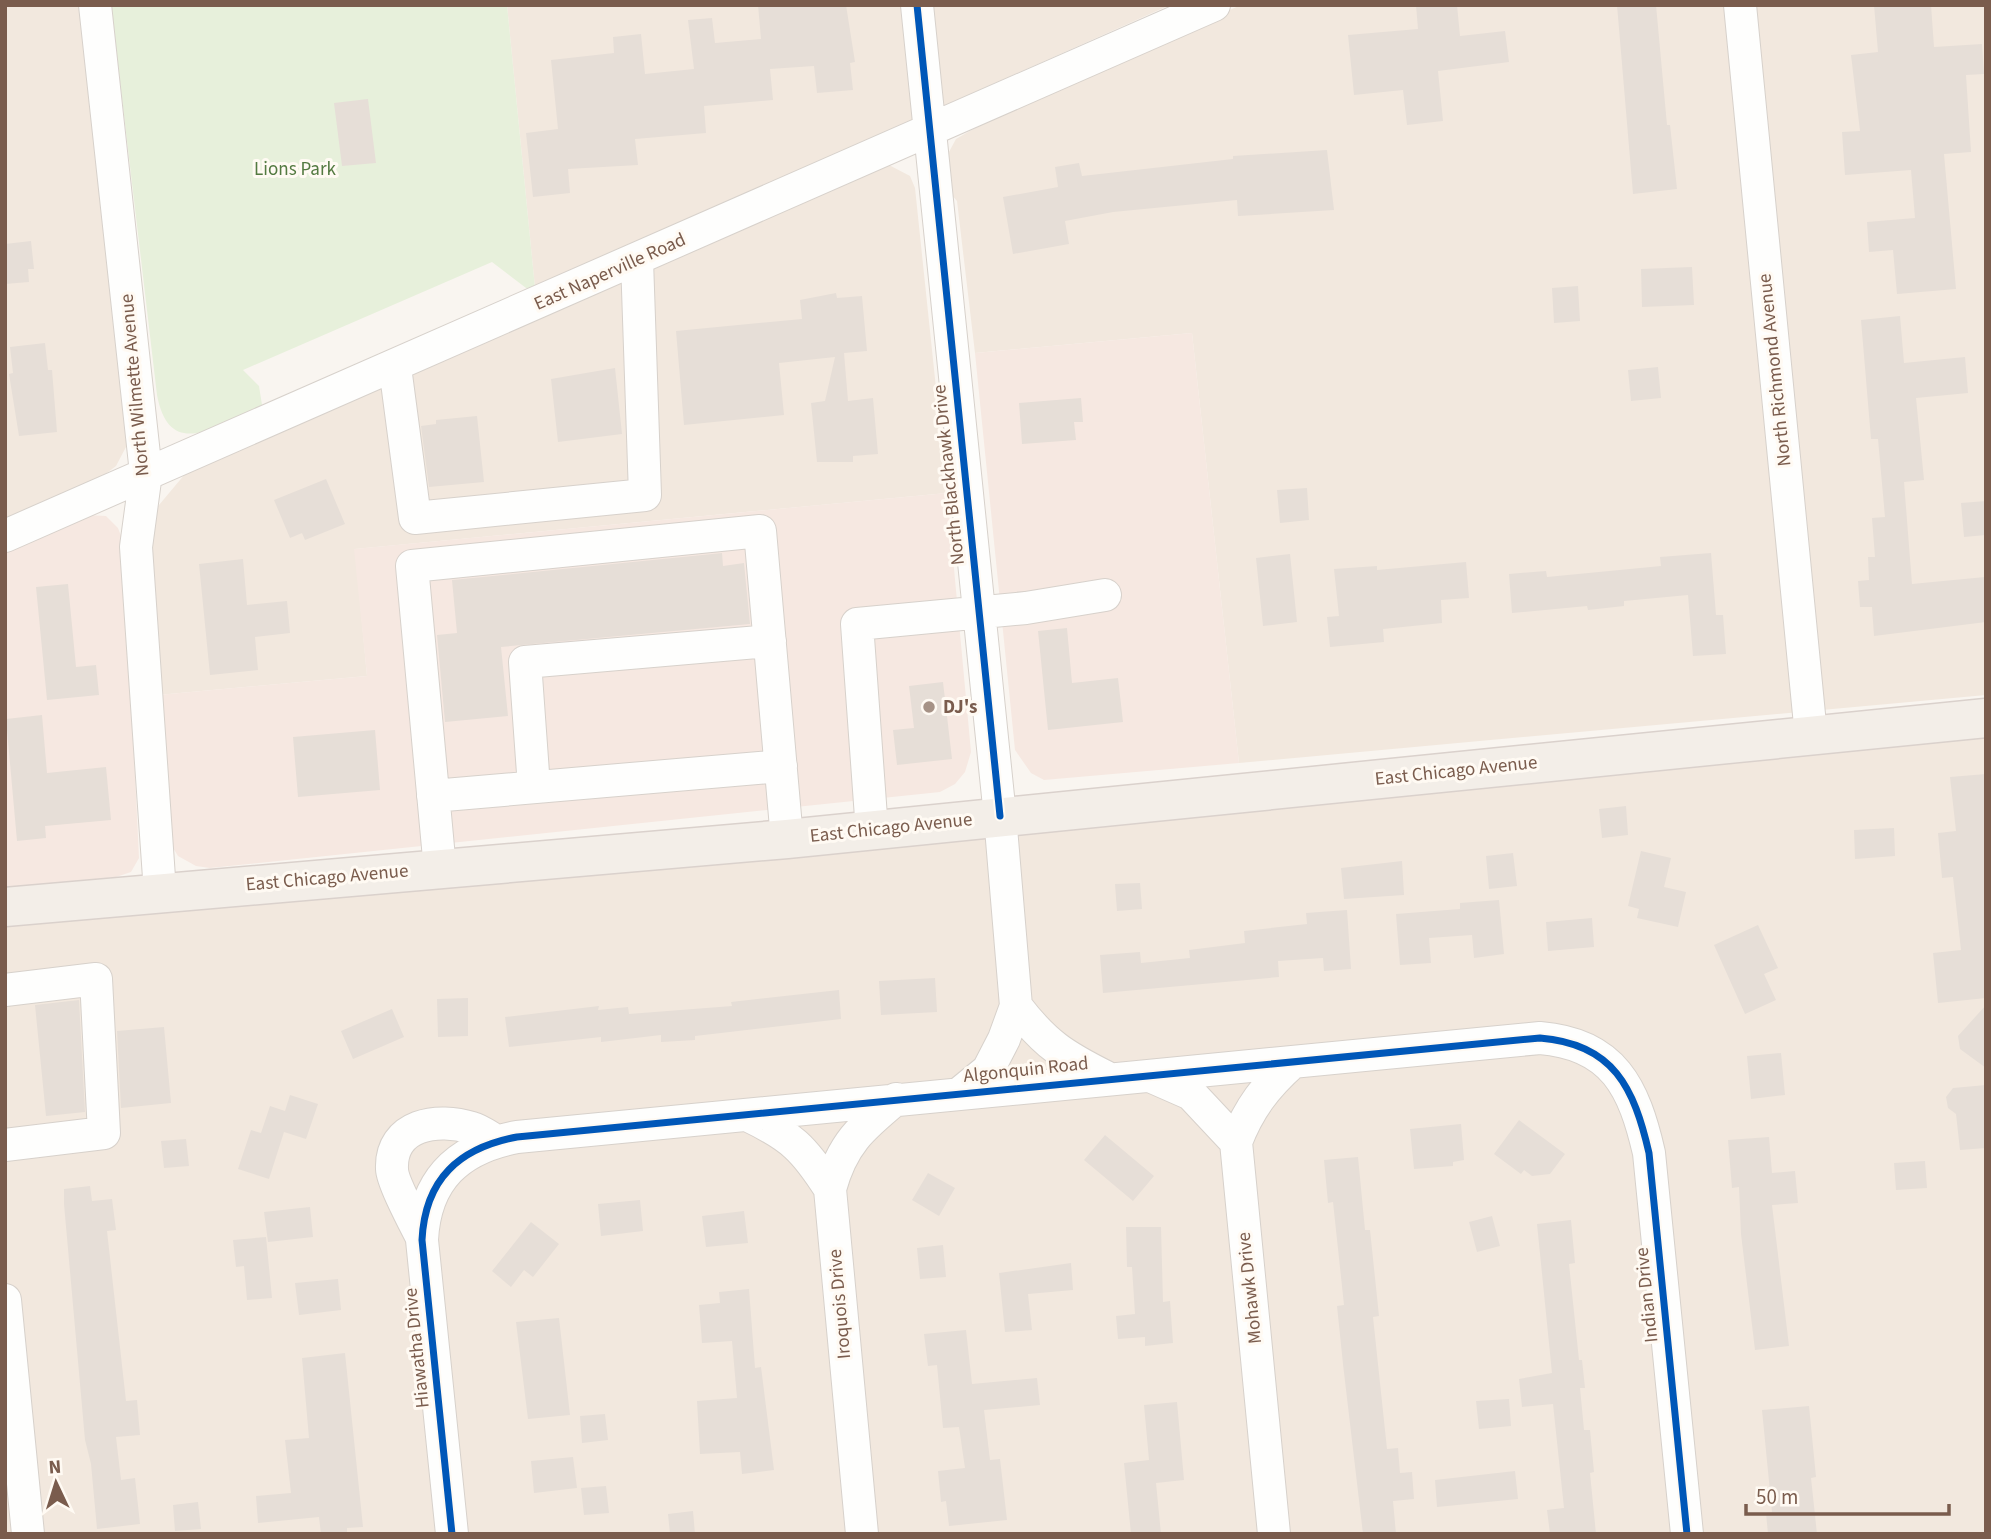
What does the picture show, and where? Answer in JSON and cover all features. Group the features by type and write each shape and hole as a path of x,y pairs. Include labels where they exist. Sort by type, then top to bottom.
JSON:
{"main road":[{"name":"East Chicago Avenue","path":"5,907 873,831 1986,718"}],"street":[{"name":"North Wilmette Avenue","path":"95,5 146,473 136,547 160,892"},
{"name":"North Blackhawk Drive","path":"917,5 1000,816 1016,1006 1004,1039 988,1070 960,1093"},
{"name":"East Naperville Road","path":"5,536 1214,5"},
{"name":"North Richmond Avenue","path":"1740,5 1811,736"},
{"path":"395,367 415,518 645,495 637,260"},
{"path":"440,869 412,566 760,531 787,839"},
{"path":"873,831 857,624 1071,602 1105,594"},
{"path":"534,787 525,662 770,641"},
{"path":"433,796 780,766"},
{"path":"5,990 96,979 104,1133 5,1145"},
{"path":"1016,1006 1036,1032 1061,1054 1106,1077"},
{"name":"Algonquin Road","path":"451,1168 474,1148 496,1141 1106,1077 1540,1038 1562,1040 1585,1048 1607,1063"},
{"name":"Mohawk Drive","path":"1274,1534 1236,1142 1246,1115 1265,1087 1293,1062"},
{"name":"Indian Drive","path":"1607,1063 1634,1098 1649,1153 1687,1534"},
{"path":"1146,1074 1191,1094 1236,1142"},
{"name":"Iroquois Drive","path":"862,1534 830,1189 838,1159 861,1128 896,1099"},
{"path":"747,1115 784,1132 810,1158 830,1189"},
{"path":"422,1240 391,1171 393,1154 399,1139 417,1126 441,1123 473,1128 496,1141"},
{"name":"Hiawatha Drive","path":"451,1168 430,1195 423,1214 422,1240 452,1534"},
{"path":"5,1300 28,1534"}],"shaded area":[{"path":"5,5 82,5 127,420 126,447 116,466 99,479 5,521"},
{"path":"507,5 1170,5 535,288"},
{"path":"1241,5 1986,5 1986,695 1239,763 1192,333 975,353 957,201 944,186 943,163 956,139 968,132 1045,92"},
{"path":"889,165 910,176 915,188 947,493 355,549 367,676 158,695 145,563 154,511 185,474"},
{"path":"1192,333 1239,763 1044,780 1031,773 1015,750 975,353"},
{"path":"947,493 971,752 965,772 955,784 940,792 210,868 196,866 178,856 170,843 158,695 367,676 354,549"},
{"path":"87,515 106,516 118,528 124,544 139,858 131,872 116,877 5,888 5,553"},
{"path":"1986,732 1986,1534 5,1534 5,926 1066,825"}],"green space":[{"name":"Lions Park","path":"111,5 507,5 535,288 530,291 492,262 243,370 259,386 262,405 199,433 185,433 173,428 164,416 157,395"}],"building":[{"path":"758,5 846,5 855,62 850,63 853,90 817,93 814,66 770,69 773,100 704,106 706,133 635,139 638,165 568,169 570,193 533,197 526,133 558,129 551,60 614,53 613,37 641,34 645,74 694,69 688,20 712,18 715,43 761,39"},
{"path":"1416,5 1457,5 1460,36 1505,31 1509,62 1438,71 1443,121 1407,125 1403,90 1354,95 1348,35 1418,29"},
{"path":"1617,5 1656,5 1667,125 1670,125 1677,189 1633,194"},
{"path":"1874,5 1931,5 1934,47 1982,44 1984,74 1966,75 1971,152 1944,154 1956,289 1897,294 1893,250 1869,252 1867,222 1915,218 1911,170 1845,175 1842,132 1860,131 1851,55 1878,52"},
{"path":"368,99 376,163 342,166 334,103"},
{"path":"1327,150 1334,210 1238,216 1237,200 1113,212 1065,221 1069,244 1013,254 1003,197 1058,187 1055,167 1079,163 1082,176 1233,159 1233,156"},
{"path":"31,241 34,269 28,269 29,282 5,284 5,244"},
{"path":"1692,267 1694,305 1642,307 1641,269"},
{"path":"1578,286 1580,321 1554,323 1552,288"},
{"path":"836,293 837,298 862,296 867,351 844,353 848,401 873,398 878,454 853,456 853,462 817,462 811,403 825,401 835,357 779,363 784,415 684,425 676,331 802,319 800,300"},
{"path":"1900,316 1904,363 1965,357 1968,393 1916,398 1924,480 1904,482 1912,584 1985,577 1986,622 1874,636 1872,607 1860,607 1858,581 1869,580 1868,557 1875,557 1872,518 1885,517 1878,439 1871,439 1861,320"},
{"path":"45,343 48,370 52,370 57,432 19,436 9,374 13,373 10,347"},
{"path":"1658,367 1661,398 1631,401 1628,370"},
{"path":"615,368 622,434 558,442 551,379"},
{"path":"1081,398 1083,422 1074,422 1076,440 1022,444 1019,403"},
{"path":"477,416 484,482 429,487 421,426 436,424 436,420"},
{"path":"326,479 345,524 305,540 302,533 290,538 274,500"},
{"path":"1307,488 1309,520 1280,523 1277,490"},
{"path":"1986,501 1986,535 1964,537 1961,503"},
{"path":"722,553 723,566 744,563 750,624 501,647 508,716 445,722 437,635 457,633 452,580"},
{"path":"1711,553 1716,615 1723,615 1726,654 1693,656 1688,595 1624,601 1624,606 1588,610 1587,606 1512,613 1509,574 1546,571 1547,577 1661,566 1660,557"},
{"path":"1290,554 1297,622 1263,626 1256,558"},
{"path":"243,559 247,605 287,601 290,633 255,637 258,670 210,675 199,564"},
{"path":"1466,562 1469,598 1441,600 1442,623 1383,629 1384,642 1330,647 1327,617 1339,616 1334,569 1377,566 1377,570"},
{"path":"68,584 76,667 96,665 99,695 47,700 36,587"},
{"path":"1067,628 1072,683 1118,678 1123,722 1048,730 1038,631"},
{"name":"DJ's","path":"943,682 952,759 897,765 893,730 914,728 909,686"},
{"path":"42,715 47,773 106,767 111,820 45,826 46,838 17,841 6,719"},
{"path":"375,730 380,790 298,797 293,737"},
{"path":"1986,774 1986,998 1938,1003 1933,953 1961,950 1953,877 1942,878 1938,833 1956,831 1950,777"},
{"path":"1626,806 1628,835 1602,838 1599,809"},
{"path":"1894,828 1895,856 1855,859 1854,830"},
{"path":"1641,851 1671,858 1664,887 1686,892 1678,927 1637,918 1639,909 1628,906"},
{"path":"1513,853 1517,886 1489,889 1486,856"},
{"path":"1402,861 1404,895 1344,899 1341,868"},
{"path":"1140,883 1142,909 1117,911 1115,884"},
{"path":"1499,900 1504,954 1474,958 1472,935 1429,938 1431,963 1400,965 1396,914 1460,909 1460,903"},
{"path":"1347,910 1351,969 1324,971 1323,958 1278,961 1279,977 1103,993 1100,955 1140,952 1141,963 1190,958 1189,950 1245,943 1244,931 1307,924 1306,913"},
{"path":"1592,918 1594,947 1548,951 1546,922"},
{"path":"1758,925 1778,968 1764,974 1776,1000 1745,1014 1714,945"},
{"path":"935,978 937,1012 881,1015 879,981"},
{"path":"839,990 841,1019 695,1036 695,1040 661,1042 661,1035 601,1042 601,1037 509,1047 505,1017 599,1006 598,1010 628,1007 629,1014 732,1006 731,1002"},
{"path":"468,998 468,1036 438,1037 437,999"},
{"path":"79,1000 85,1112 46,1116 35,1005"},
{"path":"1986,1005 1986,1068 1960,1049 1958,1036"},
{"path":"392,1009 404,1037 353,1059 341,1031"},
{"path":"164,1027 171,1103 121,1108 117,1031"},
{"path":"1781,1053 1785,1095 1751,1099 1747,1056"},
{"path":"1986,1085 1986,1148 1960,1150 1956,1114 1948,1108 1946,1097 1953,1088"},
{"path":"290,1095 318,1104 306,1139 284,1132 269,1179 238,1169 251,1130 261,1133 270,1106 285,1111"},
{"path":"1519,1120 1565,1154 1550,1174 1532,1176 1524,1170 1521,1174 1494,1154"},
{"path":"1461,1124 1464,1160 1453,1162 1453,1166 1414,1169 1410,1129"},
{"path":"1105,1135 1154,1176 1133,1201 1084,1160"},
{"path":"1769,1137 1772,1173 1795,1171 1798,1203 1772,1205 1789,1346 1755,1350 1741,1234 1739,1187 1732,1188 1728,1140"},
{"path":"186,1139 189,1166 164,1168 161,1141"},
{"path":"1358,1157 1365,1230 1370,1230 1379,1316 1373,1317 1387,1449 1398,1448 1400,1473 1412,1472 1414,1499 1393,1501 1396,1534 1363,1534 1337,1306 1344,1305 1333,1202 1328,1203 1324,1160"},
{"path":"1925,1161 1927,1188 1896,1190 1894,1163"},
{"path":"928,1173 955,1188 939,1216 912,1200"},
{"path":"90,1186 92,1201 112,1199 116,1230 107,1231 126,1401 137,1400 140,1435 116,1437 121,1480 135,1478 140,1524 97,1529 91,1464 85,1440 64,1204 64,1189"},
{"path":"640,1200 643,1231 601,1236 598,1204"},
{"path":"310,1207 313,1237 268,1242 264,1212"},
{"path":"744,1211 748,1243 706,1247 702,1216"},
{"path":"1492,1216 1500,1246 1477,1252 1469,1222"},
{"path":"1571,1220 1575,1263 1569,1264 1579,1360 1582,1360 1585,1388 1580,1388 1584,1430 1590,1430 1594,1472 1590,1473 1596,1534 1550,1534 1547,1510 1564,1508 1553,1404 1522,1407 1519,1379 1552,1373 1537,1224"},
{"path":"531,1222 559,1244 533,1277 524,1270 511,1287 492,1271"},
{"path":"1126,1227 1161,1227 1163,1302 1170,1301 1173,1343 1145,1346 1145,1337 1118,1339 1116,1316 1135,1314 1132,1267 1127,1267"},
{"path":"266,1237 272,1298 247,1300 244,1266 236,1267 233,1240"},
{"path":"943,1245 946,1277 920,1279 917,1248"},
{"path":"1071,1263 1073,1290 1028,1294 1032,1330 1005,1332 999,1273"},
{"path":"338,1279 341,1310 299,1315 295,1283"},
{"path":"749,1289 755,1368 761,1367 774,1470 742,1474 740,1452 700,1454 697,1401 737,1398 732,1341 702,1343 699,1305 720,1303 719,1292"},
{"path":"559,1318 570,1415 528,1419 516,1322"},
{"path":"966,1330 972,1384 1037,1378 1040,1405 984,1410 990,1460 1000,1459 1007,1520 949,1526 946,1501 941,1502 938,1471 965,1468 959,1427 943,1428 937,1365 928,1366 924,1334"},
{"path":"345,1353 363,1527 347,1528 347,1534 321,1534 319,1517 258,1523 256,1496 291,1493 285,1440 309,1438 302,1358"},
{"path":"1509,1399 1511,1426 1479,1429 1476,1401"},
{"path":"1177,1402 1184,1480 1156,1483 1161,1534 1131,1534 1124,1463 1149,1460 1144,1405"},
{"path":"1809,1406 1816,1477 1811,1478 1817,1534 1768,1534 1766,1513 1772,1512 1762,1410"},
{"path":"605,1414 608,1440 582,1443 580,1416"},
{"path":"573,1457 577,1488 534,1493 531,1461"},
{"path":"1515,1471 1518,1499 1437,1507 1435,1480"},
{"path":"606,1486 609,1513 584,1515 581,1488"},
{"path":"198,1502 201,1529 175,1531 173,1505"},
{"path":"693,1511 695,1534 670,1534 668,1514"}],"cycle path":[{"path":"917,5 1000,816"},
{"path":"452,1534 422,1240 430,1200 438,1184 462,1158 478,1149 517,1137 1540,1038 1586,1049 1603,1060 1617,1073 1627,1090 1643,1130 1649,1153 1687,1534"}],"place":[{"name":"DJ's","path":"929,707"}]}
